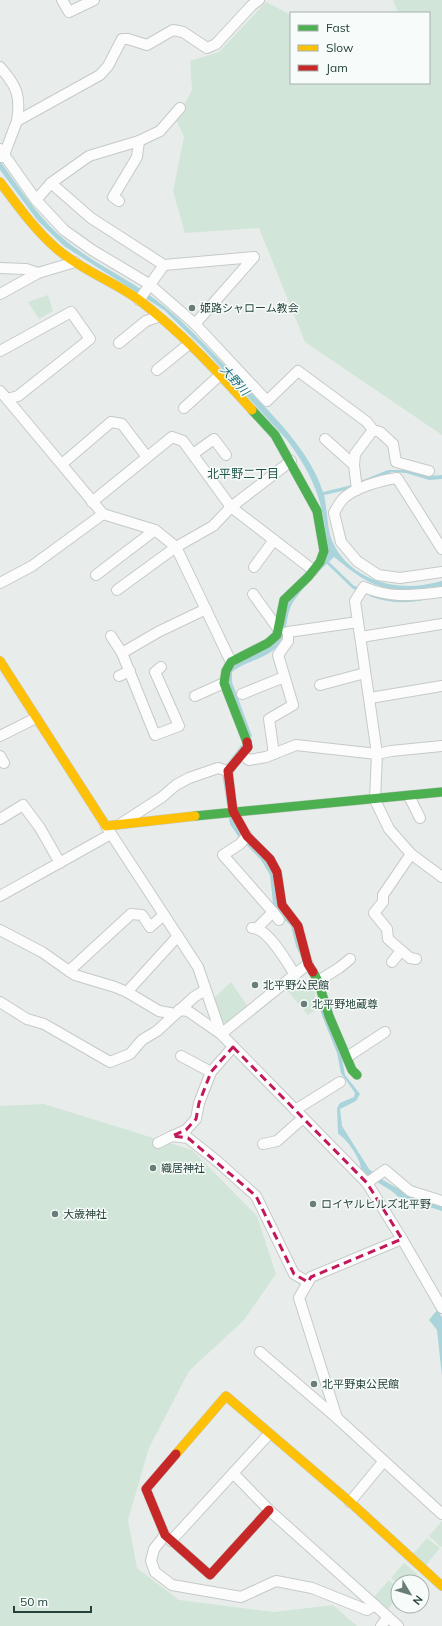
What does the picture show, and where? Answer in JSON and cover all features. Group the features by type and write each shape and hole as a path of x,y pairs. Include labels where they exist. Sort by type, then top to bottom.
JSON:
{"street":[{"path":"62,0 69,12 94,0"},
{"path":"17,121 100,75 108,66 122,39 128,39 147,45 173,30 183,32 207,48 216,44 252,5 259,0"},
{"path":"0,67 13,81 20,103 17,121 1,154 36,200 70,234 92,250 149,284 195,324 266,401 298,371 367,422 373,430 380,432 393,444 396,462 429,471"},
{"path":"36,200 52,183 88,156 139,141 160,132 180,108"},
{"path":"119,201 113,197 137,158 139,141"},
{"path":"0,182 24,214 57,248 75,262 138,300 189,344 220,375 275,435 291,461 317,511 324,551 320,562 284,600 279,630 276,635 268,643 231,662 226,671 224,682 246,736 245,751 249,760 266,757 296,745 377,754 391,751 442,746"},
{"path":"52,183 91,218 164,265 254,257 195,324"},
{"path":"0,294 38,273 75,262"},
{"path":"138,300 164,265"},
{"path":"0,268 26,269 38,273"},
{"path":"0,351 71,312 90,339 18,396 7,399"},
{"path":"119,343 146,321 158,317"},
{"path":"157,370 189,344"},
{"path":"184,408 220,375"},
{"path":"0,391 103,514 155,530 176,547 231,662"},
{"path":"62,464 111,422 122,424 147,457"},
{"path":"357,486 354,465 355,454 373,430"},
{"path":"92,502 172,437 183,441 231,507 313,570"},
{"path":"193,454 214,439 226,451"},
{"path":"325,439 354,465"},
{"path":"117,590 176,547 213,526 231,507 291,461"},
{"path":"442,549 397,478 357,486 343,499 334,513 341,542 357,561 378,575 400,578 442,572"},
{"path":"317,511 334,513"},
{"path":"0,583 32,566 103,514"},
{"path":"96,575 155,530"},
{"path":"254,566 274,540"},
{"path":"442,592 399,596 380,594 364,587 356,601 377,754 375,800 389,829 411,854 442,877"},
{"path":"253,594 279,630"},
{"path":"122,653 158,632 206,609"},
{"path":"274,754 269,719 293,705 278,655 288,641 288,632 358,622"},
{"path":"361,637 442,624"},
{"path":"110,636 122,653 130,671 152,738 179,726 155,672 161,668"},
{"path":"0,662 198,967 221,1034"},
{"path":"119,676 130,671"},
{"path":"320,685 365,673"},
{"path":"242,694 284,677"},
{"path":"195,696 224,682"},
{"path":"370,698 442,686"},
{"path":"0,736 36,718"},
{"path":"0,896 60,862 108,830 121,824 162,797 176,785 223,769 245,751"},
{"path":"223,769 229,812 247,836 270,859 277,872 282,905 298,926 302,969"},
{"path":"121,824 229,812 375,800 442,792"},
{"path":"409,796 420,818"},
{"path":"0,819 23,805 40,828 60,862"},
{"path":"247,836 240,844 223,855 276,916 254,928 265,933 275,945 318,981 329,1016 347,1057 357,1075"},
{"path":"411,854 383,895 383,902 374,913 387,929 388,939 410,958 416,959"},
{"path":"69,971 131,914 142,916 150,927 164,916"},
{"path":"0,930 42,952 75,975 127,992 159,1011 188,1011 221,1034 367,1183 402,1239 440,1305"},
{"path":"127,992 178,936"},
{"path":"392,962 401,951"},
{"path":"318,981 350,959"},
{"path":"221,1034 302,969"},
{"path":"0,1002 27,1019 44,1024 110,1062 130,1054 142,1040 157,1030 205,990"},
{"path":"347,1057 385,1032"},
{"path":"158,1143 186,1130 196,1119 199,1103 211,1072 234,1047"},
{"path":"181,1056 211,1072"},
{"path":"295,1110 340,1082"},
{"path":"263,1144 277,1141 303,1118"},
{"path":"172,1136 188,1138 217,1161 256,1196 294,1274 308,1282"},
{"path":"367,1183 385,1170 410,1191 442,1201"},
{"path":"337,1418 299,1298 311,1277 402,1239"},
{"path":"260,1352 337,1418 383,1462 442,1514"},
{"path":"269,1510 210,1575 168,1538 146,1488 226,1396 350,1502 442,1586"},
{"path":"269,1434 233,1473 168,1538 154,1549 151,1561 155,1572 172,1585 241,1597 276,1581 312,1588 367,1610 375,1605"},
{"path":"350,1502 383,1462"},
{"path":"233,1473 269,1510 398,1626"},
{"path":"381,1626 388,1617"}],"highlighted area":[{"path":"233,1047 367,1183 402,1239 311,1277 308,1282 294,1274 256,1196 188,1138 172,1136 186,1130 196,1119 199,1103 211,1072"}],"green space":[{"path":"393,0 442,0 442,435 305,342 259,228 185,233 173,191 184,137 176,119 192,90 190,61 219,52 266,2 290,14 290,84 430,84 430,12 398,12"},
{"path":"48,295 53,311 39,319 28,302"},
{"path":"296,980 302,980 309,988 313,986 318,1008 308,1015 285,988"},
{"path":"231,982 248,1007 231,1021 223,1023 214,998"},
{"path":"44,1104 192,1150 257,1216 276,1274 244,1320 189,1371 149,1448 128,1520 137,1568 179,1600 274,1612 333,1605 357,1626 0,1626 0,1106"},
{"path":"442,1521 442,1546 441,1547 429,1536"},
{"path":"427,1538 440,1548 426,1565 413,1554"},
{"path":"404,1563 417,1574 394,1574"},
{"path":"389,1580 390,1581 390,1607 388,1609 374,1597"}],"water":[{"name":"大野川","path":"0,161 35,209 59,235 81,252 155,299 204,343 271,413 296,443 307,458 323,492 348,486 388,470 407,470 430,476 442,475 442,479 429,480 406,473 392,472 355,488 324,495 330,535 335,547 352,567 374,580 399,586 416,586 442,581 442,586 409,590 384,587 361,577 334,557 323,567 294,600 289,611 285,632 277,646 268,654 237,668 232,672 232,682 252,736 227,772 232,816 237,825 270,862 275,873 280,904 297,927 304,958 319,990 325,1018 340,1048 345,1075 360,1094 356,1101 340,1109 342,1126 369,1169 383,1180 409,1195 442,1205 442,1211 405,1201 405,1199 397,1196 367,1176 362,1170 358,1158 350,1146 338,1134 337,1108 340,1103 354,1097 355,1093 341,1073 337,1053 321,1013 316,990 296,946 291,926 281,916 273,903 270,875 261,860 238,836 230,824 222,773 247,735 226,677 235,664 271,646 277,640 281,631 287,602 325,559 328,546 323,515 317,492 302,461 287,440 203,348 164,310 64,246 38,221 0,170"},
{"path":"442,1304 442,1312 440,1315 442,1317 442,1376 437,1330 429,1320"}],"waterway":[{"path":"326,561 353,587 360,590"},
{"path":"371,595 383,599 422,599"}],"traffic: fast":[{"path":"247,742 224,683 226,671 231,662 268,643 277,635 284,600 308,577 320,562 324,551 317,511 275,435 252,410"},
{"path":"195,816 442,792"},
{"path":"313,972 318,981 329,1016 352,1070 357,1075"}],"traffic: slow":[{"path":"0,182 34,226 49,242 76,263 129,293 154,312 198,352 252,410"},
{"path":"0,661 106,826 195,816"},
{"path":"176,1454 226,1396 350,1502 442,1586"}],"traffic: jam":[{"path":"247,742 248,747 228,771 233,811 247,836 270,859 277,872 282,905 298,926 308,964 313,972"},
{"path":"176,1454 146,1489 165,1535 210,1575 269,1510"}],"place":[{"name":"姫路シャローム教会","path":"192,308"},
{"name":"北平野公民館","path":"255,985"},
{"name":"北平野地蔵尊","path":"304,1004"},
{"name":"織居神社","path":"153,1168"},
{"name":"ロイヤルヒルズ北平野","path":"313,1204"},
{"name":"大歳神社","path":"55,1214"},
{"name":"北平野東公民館","path":"314,1384"}],"district":[{"name":"北平野二丁目","path":"243,473"}]}
